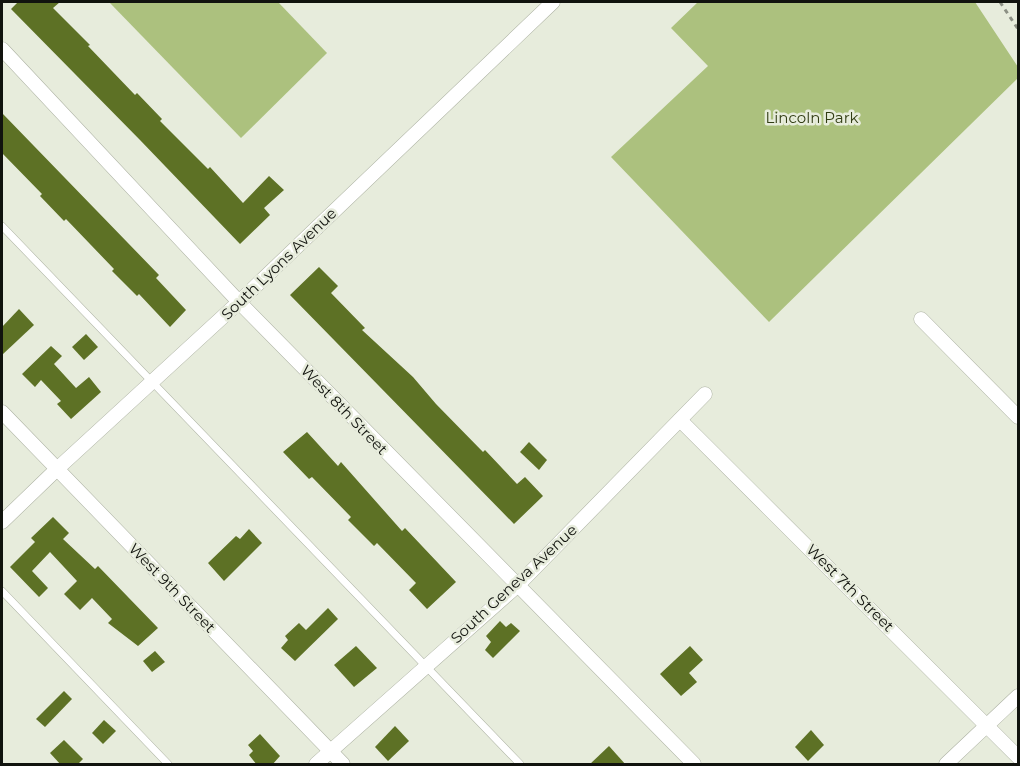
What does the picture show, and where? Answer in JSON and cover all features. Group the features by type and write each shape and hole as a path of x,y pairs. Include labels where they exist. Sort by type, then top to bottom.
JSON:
{"street":[{"name":"South Lyons Avenue","path":"2,522 239,302 553,2"},
{"name":"West 8th Street","path":"2,49 239,302 694,765"},
{"path":"921,319 1018,417"},
{"name":"South Geneva Avenue","path":"316,765 516,586 705,394"},
{"name":"West 9th Street","path":"2,412 343,765"},
{"name":"West 7th Street","path":"680,420 1018,757"},
{"path":"946,765 1018,696"}],"lane":[{"path":"2,226 520,765"},
{"path":"2,591 168,765"}],"path":[{"path":"1000,2 1018,29"}],"green space":[{"path":"109,2 278,2 327,53 241,138"},
{"name":"Lincoln Park","path":"698,2 975,2 1018,67 1018,78 769,322 611,157 708,66 671,28"}],"building":[{"path":"18,2 60,2 53,8 135,95 137,93 162,119 160,121 208,169 210,167 243,203 269,176 284,190 264,208 270,215 240,244 11,9"},
{"path":"2,113 159,275 156,278 186,310 170,327 139,294 137,296 112,271 114,269 66,219 64,221 40,196 42,194 2,153"},
{"path":"319,267 338,286 331,293 365,328 362,330 413,377 436,404 517,484 525,477 543,496 514,524 290,295"},
{"path":"19,309 34,325 2,355 2,327"},
{"path":"86,334 98,347 84,360 72,347"},
{"path":"51,346 62,356 54,364 76,388 89,377 101,392 71,419 57,404 61,401 41,380 35,387 22,374"},
{"path":"307,432 338,466 341,462 402,531 405,528 456,582 427,609 409,590 416,583 377,543 374,546 348,520 351,517 312,477 309,479 283,452"},
{"path":"529,442 547,460 539,470 520,452"},
{"path":"53,517 69,533 63,539 95,569 98,566 158,628 138,646 108,623 112,619 92,598 80,610 64,594 77,581 50,552 32,571 48,588 39,597 10,567 35,542 31,538"},
{"path":"249,529 262,543 224,581 208,563 236,536 240,539"},
{"path":"328,608 338,619 295,661 281,648 288,640 285,636 299,623 306,630"},
{"path":"500,621 506,627 511,623 520,631 493,658 485,650 491,642 486,636"},
{"path":"356,646 377,668 354,687 334,665"},
{"path":"690,646 703,660 689,673 697,682 681,696 660,674"},
{"path":"155,651 165,662 152,672 143,661"},
{"path":"64,691 72,699 45,727 36,719"},
{"path":"104,720 116,731 103,744 92,733"},
{"path":"395,726 409,741 388,761 375,747"},
{"path":"811,730 824,745 808,761 795,747"},
{"path":"260,734 280,756 272,765 257,765 249,755 253,751 248,745"},
{"path":"64,740 83,759 77,765 61,765 50,753"},
{"path":"609,746 626,765 589,765"}]}
